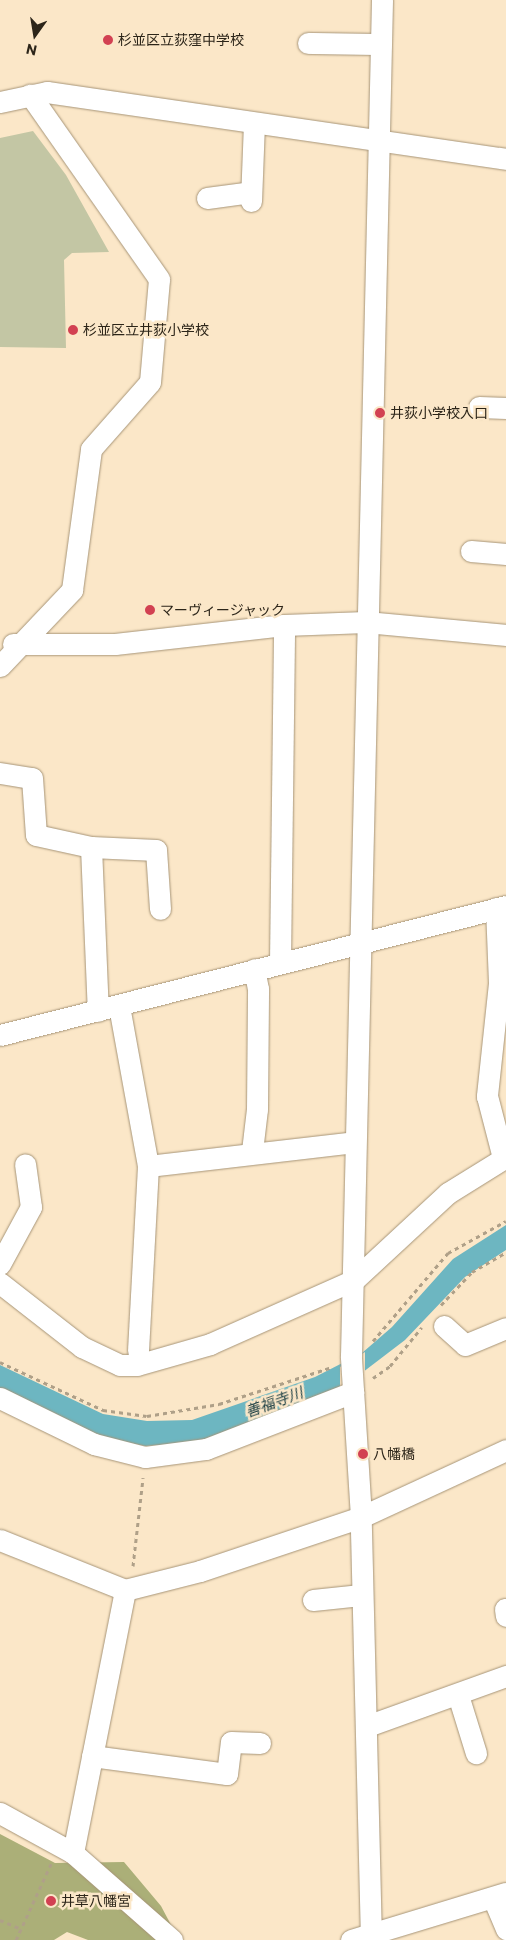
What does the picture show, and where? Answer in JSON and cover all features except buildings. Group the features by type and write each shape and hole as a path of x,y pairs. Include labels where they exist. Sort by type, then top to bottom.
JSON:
{"street":[{"path":"372,1936 367,1726 361,1595 361,1517 351,1359 366,622 382,0"},
{"path":"308,43 381,44"},
{"path":"0,102 47,92 254,124 506,159"},
{"path":"0,666 10,644 72,590 91,450 150,382 159,279 30,95"},
{"path":"207,198 251,197 254,124"},
{"path":"479,407 506,408"},
{"path":"471,551 506,554"},
{"path":"10,644 115,644 284,625 366,622 506,635"},
{"path":"280,962 284,625"},
{"path":"0,773 32,778 36,835 90,847 156,850 160,909"},
{"path":"90,847 98,1011"},
{"path":"0,1035 119,1006 360,941 501,907 499,983 487,1096 505,1158 448,1193 354,1280 210,1344 137,1366 120,1365 82,1347 0,1283"},
{"path":"252,1151 258,1089 258,989 254,969"},
{"path":"119,1006 148,1166 138,1351"},
{"path":"148,1166 252,1151 355,1142"},
{"path":"0,1264 31,1207 25,1164"},
{"path":"444,1326 465,1344 506,1328"},
{"path":"0,1398 94,1444 145,1458 206,1449 353,1389"},
{"path":"0,1540 125,1590 200,1572 361,1517 506,1450"},
{"path":"66,1849 92,1756 125,1590"},
{"path":"313,1600 361,1595"},
{"path":"367,1726 458,1695 506,1676"},
{"path":"458,1695 476,1753"},
{"path":"92,1756 227,1774 231,1742 260,1743"},
{"path":"0,1813 66,1849 172,1940"},
{"path":"351,1940 372,1936 500,1896 506,1929"}],"path":[{"path":"0,1362 103,1410 147,1416 219,1404 322,1372 351,1359 375,1340 448,1253 506,1221"},
{"path":"125,1590 133,1566 145,1458"},
{"path":"16,1940 66,1849"},
{"path":"0,1920 21,1929"}],"green space":[{"path":"33,131 66,175 109,252 72,253 64,260 66,348 0,347 0,138"},
{"name":"井草八幡宮","path":"0,1834 55,1863 124,1862 161,1906 179,1940 88,1940 67,1932 54,1940 0,1940"}],"water":[{"name":"善福寺川","path":"506,1225 506,1250 465,1277 405,1340 333,1395 200,1443 145,1446 97,1437 0,1391 0,1365 103,1414 147,1421 192,1420 315,1377 362,1353 392,1327 453,1259"}],"pier":[{"path":"365,1352 365,1375 340,1392 340,1367"}],"place":[{"name":"杉並区立荻窪中学校","path":"108,40"},
{"name":"杉並区立井荻小学校","path":"73,330"},
{"name":"井荻小学校入口","path":"380,413"},
{"name":"マーヴィージャック","path":"150,610"},
{"name":"八幡橋","path":"363,1454"},
{"name":"井草八幡宮","path":"51,1901"}]}
